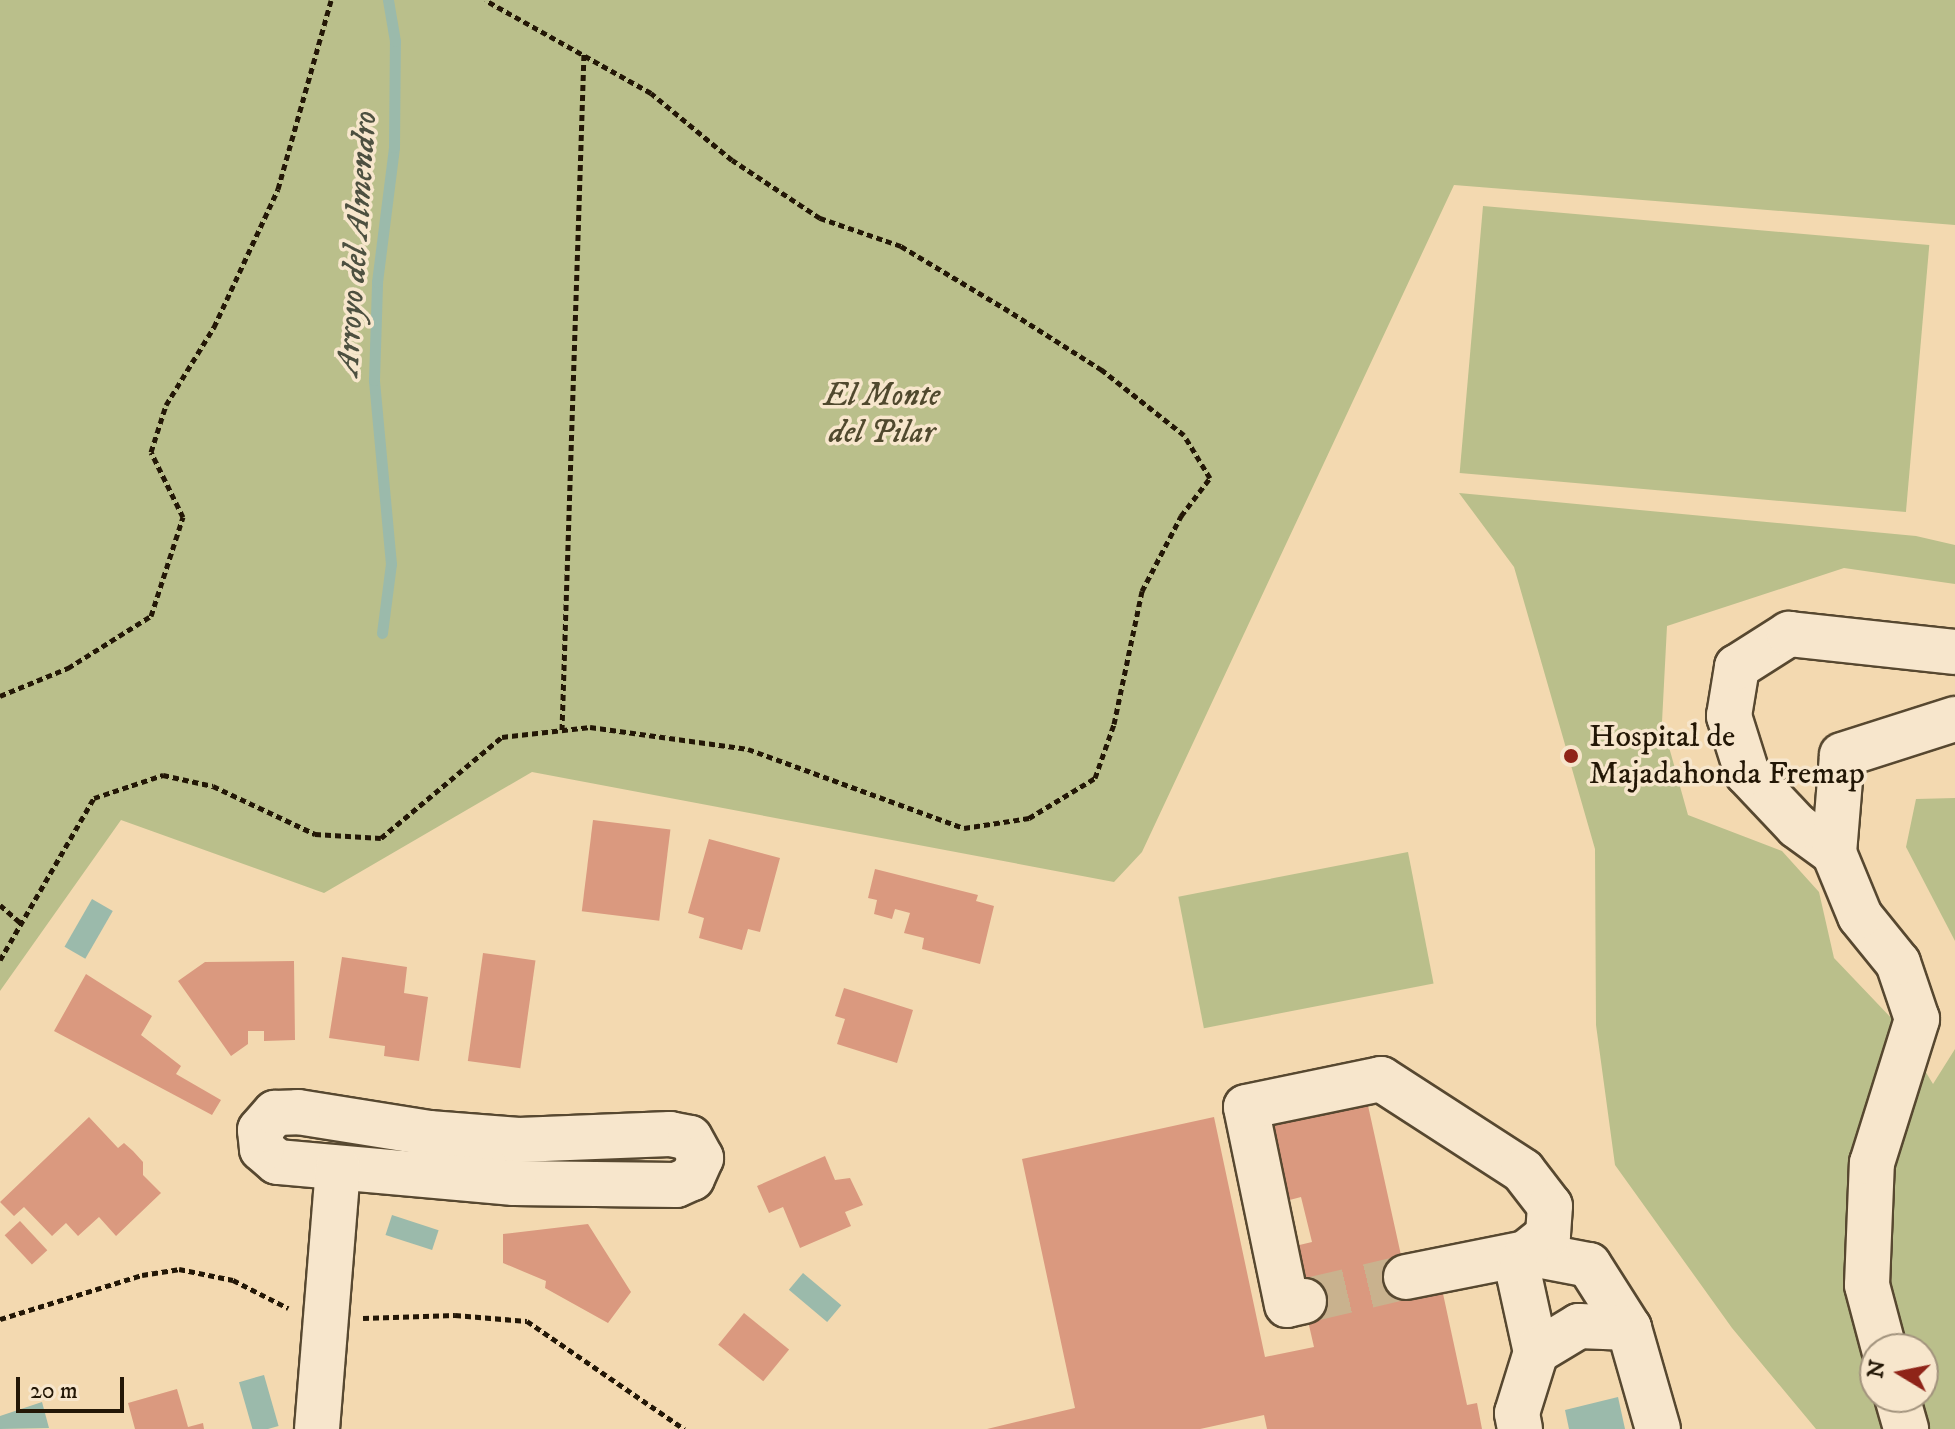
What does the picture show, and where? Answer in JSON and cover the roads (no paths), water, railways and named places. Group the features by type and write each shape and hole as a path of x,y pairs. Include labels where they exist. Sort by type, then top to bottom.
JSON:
{"street":[{"path":"1834,853 1797,826 1747,773 1729,716 1737,667 1789,634 1955,652"},
{"path":"1880,1333 1867,1285 1872,1163 1917,1019 1898,963 1860,916 1834,853 1842,755 1955,719"},
{"path":"1304,1301 1287,1305 1246,1107 1381,1079 1523,1171 1550,1206 1548,1235 1526,1253 1519,1275 1536,1352 1517,1413 1520,1429"},
{"path":"298,1112 429,1133 519,1140 670,1134 690,1138 701,1158 692,1178 676,1185 514,1183 338,1168 277,1162 262,1149 260,1130 275,1113 298,1112"},
{"path":"317,1429 338,1168"},
{"path":"1406,1277 1526,1253 1589,1265 1629,1328 1658,1429"},
{"path":"1536,1352 1579,1326 1629,1328"}],"waterway":[{"name":"Arroyo del Almendro","path":"382,633 391,564 374,380 377,282 394,147 395,41 388,0"}],"tunnel":[{"path":"1304,1301 1406,1277"}],"place":[{"name":"Hospital de Majadahonda Fremap","path":"1571,756"}],"park label":[{"name":"El Monte del Pilar","path":"882,416"}]}
